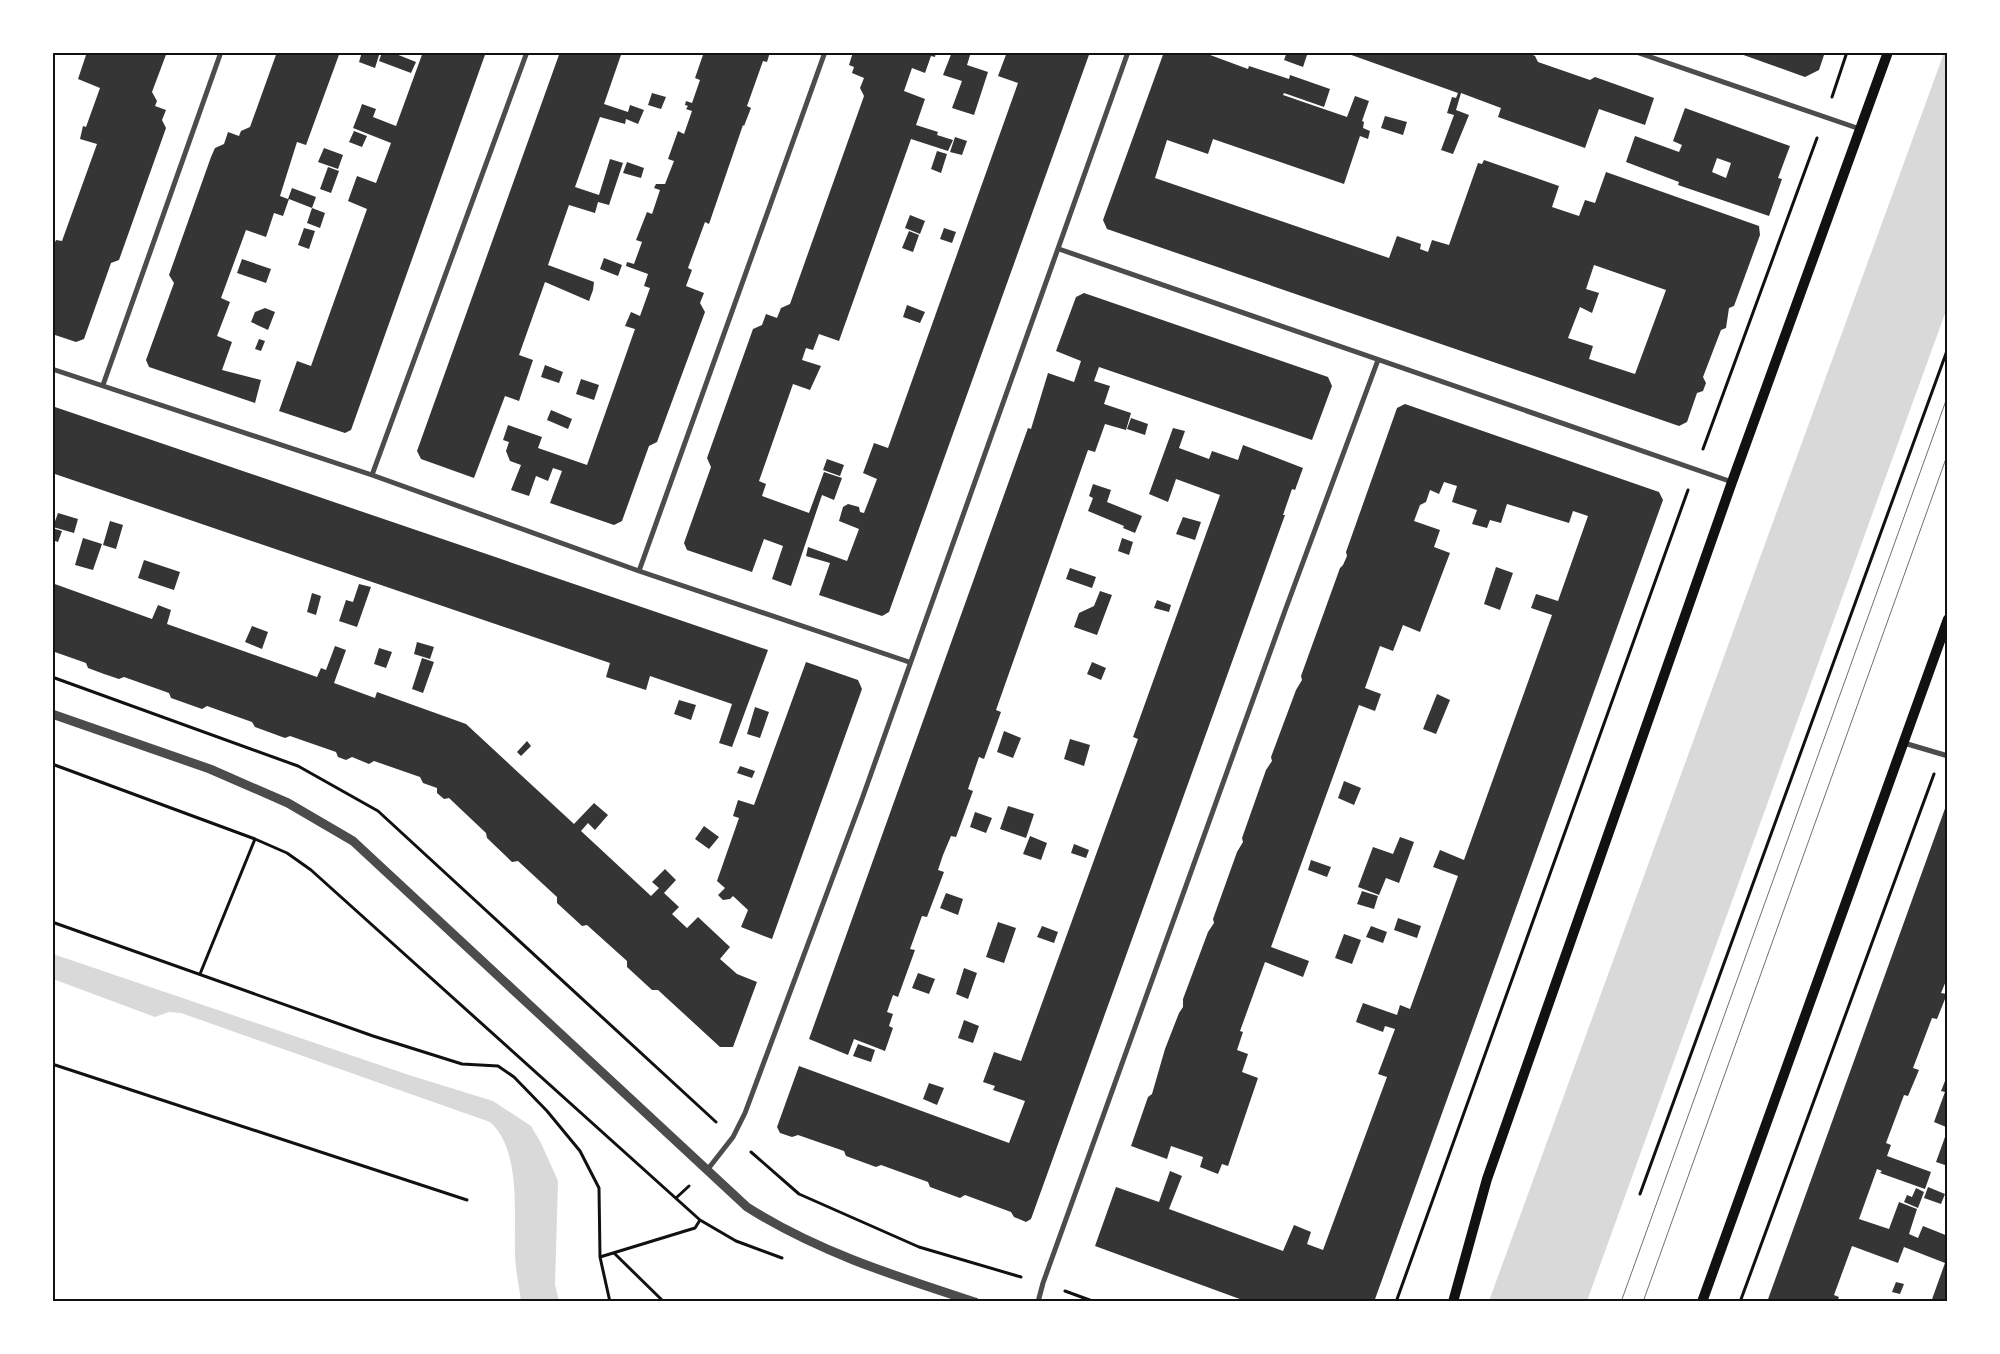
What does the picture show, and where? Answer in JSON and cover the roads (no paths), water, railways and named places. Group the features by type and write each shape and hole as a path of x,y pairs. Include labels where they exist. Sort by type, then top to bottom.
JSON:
{"main road":[{"path":"1453,1302 1487,1179 1732,482 1888,52"},
{"path":"1702,1302 1948,619"}],"street":[{"path":"103,385 221,52"},
{"path":"372,475 527,52"},
{"path":"640,571 825,52"},
{"path":"708,1169 733,1137 745,1113 862,798 1128,52"},
{"path":"1636,52 1860,128"},
{"path":"1059,249 1732,482"},
{"path":"1038,1302 1043,1283 1286,608 1378,360"},
{"path":"52,369 372,475 640,571 909,662"},
{"path":"52,714 210,770 288,802 353,841 747,1207 780,1228 812,1244 865,1266 974,1302"},
{"path":"1904,743 1948,756"}],"tram line":[{"path":"1621,1302 1948,395"},
{"path":"1643,1302 1948,453"}]}
